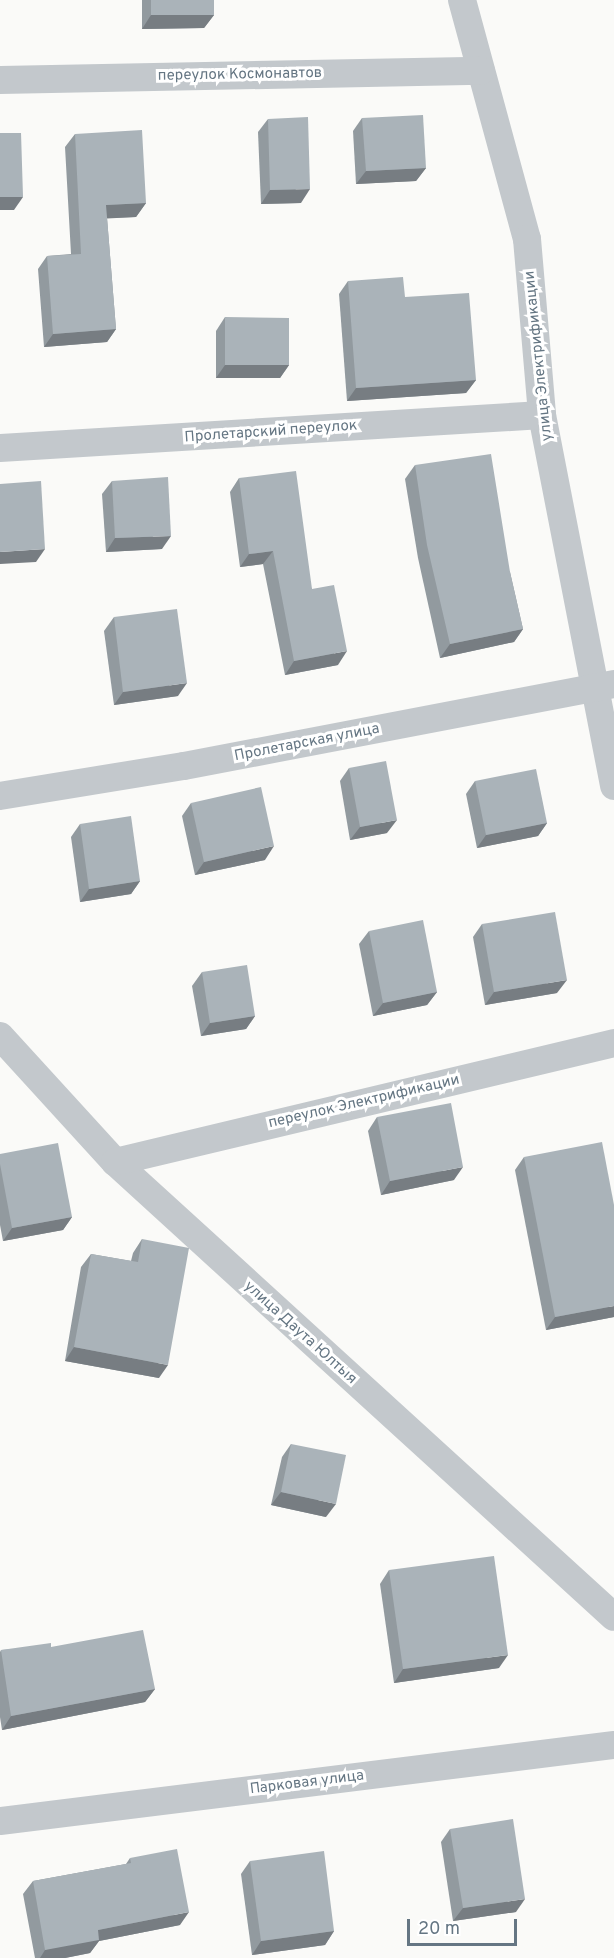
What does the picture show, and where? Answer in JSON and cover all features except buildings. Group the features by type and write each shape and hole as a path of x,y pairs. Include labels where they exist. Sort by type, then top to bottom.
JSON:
{"street":[{"name":"улица Электрификации","path":"462,0 527,239 542,415 604,686 614,786"},
{"name":"переулок Космонавтов","path":"0,80 481,71"},
{"name":"Пролетарский переулок","path":"0,448 542,415"},
{"name":"Пролетарская улица","path":"0,796 184,766 604,686"},
{"name":"улица Даута Юлтыя","path":"0,1036 115,1162 614,1617"},
{"name":"переулок Электрификации","path":"115,1162 614,1043"},
{"name":"Парковая улица","path":"0,1821 614,1745"}]}
